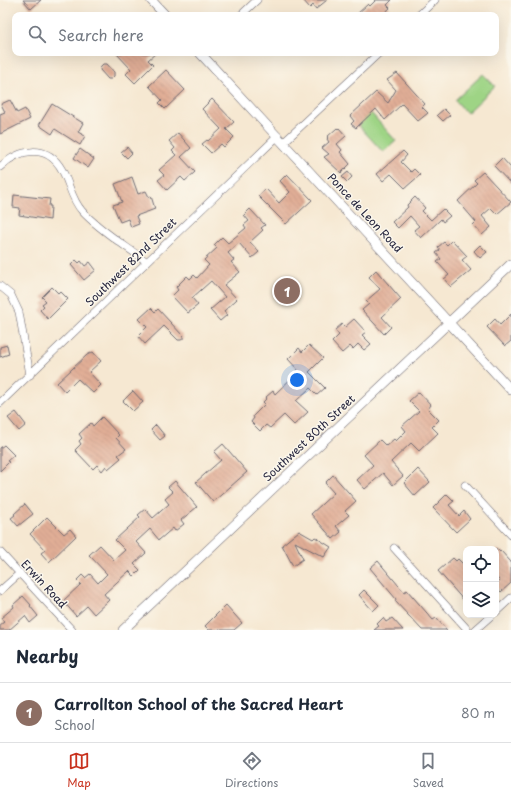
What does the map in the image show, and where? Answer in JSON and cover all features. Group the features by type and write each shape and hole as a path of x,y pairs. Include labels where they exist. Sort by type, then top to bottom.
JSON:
{"street":[{"path":"151,0 162,12"},
{"path":"244,12 257,0"},
{"path":"422,12 435,0"},
{"name":"Ponce de Leon Road","path":"204,56 511,390"},
{"name":"Southwest 82nd Street","path":"0,403 147,262 280,139 375,56"},
{"path":"0,167 9,159 22,153 36,152 49,157 56,162 61,169 70,192 83,212 147,262"},
{"name":"Southwest 80th Street","path":"123,630 511,264"},
{"path":"0,286 13,298 19,312 30,375"},
{"path":"465,485 511,536"},
{"path":"394,548 468,630"},
{"name":"Erwin Road","path":"0,552 72,630"},
{"path":"0,591 20,574"},
{"path":"499,609 511,598"},
{"path":"475,630 489,618"}],"green space":[{"path":"483,74 495,86 467,113 455,100"},
{"path":"371,113 396,141 383,152 358,125"}],"building":[{"path":"23,0 41,0 31,9"},
{"path":"303,0 327,0 316,9 313,5 310,8"},
{"path":"376,0 392,0 387,5 390,8 385,12 359,12 368,4 370,6"},
{"path":"119,56 153,56 148,60 153,65 135,83 126,74 131,69"},
{"path":"103,64 107,64 114,72 114,76 111,79 108,79 100,70"},
{"path":"166,70 185,90 165,109 159,103 162,100 149,86"},
{"path":"397,73 425,104 422,107 428,113 418,121 402,104 385,120 376,109 356,128 351,124 354,121 350,116 376,92 388,103 396,90 387,80"},
{"path":"212,99 234,122 226,129 234,137 224,147 221,144 211,153 202,144 207,140 208,141 221,129 202,109"},
{"path":"10,100 17,113 25,109 30,119 0,134 0,114 5,112 1,104"},
{"path":"52,104 83,123 78,132 85,136 80,145 55,129 52,134 39,125"},
{"path":"444,109 450,115 443,121 437,115"},
{"path":"339,128 346,136 337,144 342,150 340,152 350,164 341,173 324,157 329,154 322,148 329,142 327,137"},
{"path":"178,133 191,148 181,157 195,172 185,181 181,177 167,190 158,180 164,175 159,170 176,155 172,151 175,148 169,141"},
{"path":"127,147 132,153 127,158 121,152"},
{"path":"80,149 94,159 88,168 74,158"},
{"path":"403,151 407,155 401,162 411,172 414,169 420,175 405,188 391,174 383,181 377,174"},
{"path":"502,158 511,168 511,184 494,166"},
{"path":"348,172 352,177 347,182 342,177"},
{"path":"483,172 511,202 497,214 491,208 482,216 491,227 482,235 473,225 476,222 458,201 477,183 474,180"},
{"path":"287,174 312,200 286,224 258,196 266,189 279,203 290,192 280,181"},
{"path":"132,177 138,194 146,191 149,197 151,196 155,209 136,216 139,224 131,227 128,219 120,222 113,205 122,202 115,184"},
{"path":"14,195 50,199 50,220 19,215 20,208 13,207"},
{"path":"415,197 425,208 422,211 431,220 443,209 450,216 443,222 441,219 421,238 414,230 419,226 410,216 398,228 392,222 408,207 407,205"},
{"path":"250,209 265,225 261,228 263,230 250,242 259,252 252,258 239,243 228,253 234,260 231,262 240,272 224,285 237,299 224,311 227,315 220,321 210,310 225,297 211,281 192,298 198,305 188,313 172,296 178,290 176,287 187,276 190,279 194,275 197,278 209,265 204,260 217,248 214,245 222,237 228,243 246,228 244,225 249,221 244,215"},
{"path":"452,240 467,256 462,260 471,270 451,287 444,279 449,275 437,262 441,259 436,253 440,250 438,247 444,242 447,245"},
{"path":"480,245 487,252 480,258 474,251"},
{"path":"76,260 79,263 81,261 85,266 90,262 96,270 84,280 71,265"},
{"path":"376,270 401,299 382,317 391,327 384,334 362,310 369,304 366,301 380,289 369,277"},
{"path":"52,287 58,293 60,291 68,299 48,319 40,310 44,306 42,304 46,301 42,297"},
{"path":"151,308 155,312 158,309 183,336 183,339 178,340 164,326 145,344 138,336 147,327 139,319"},
{"path":"511,314 511,341 505,346 487,327 495,319 500,325"},
{"path":"354,319 366,332 362,335 371,344 364,350 358,344 353,349 350,346 342,353 332,342 339,335 335,330 342,324 345,327"},
{"path":"7,345 9,354 0,357 0,347"},
{"path":"309,345 323,358 309,372 325,388 317,395 310,388 296,401 308,412 294,425 284,415 270,428 266,425 260,431 251,422 254,418 253,416 265,404 263,402 267,398 266,397 273,391 275,394 299,371 288,359 299,348 302,352"},
{"path":"93,352 101,361 89,372 101,385 93,393 78,379 65,392 57,383 87,355"},
{"path":"133,391 143,402 133,411 123,401"},
{"path":"419,392 431,405 428,409 439,420 432,427 438,433 419,451 411,443 391,462 403,476 393,485 383,473 365,489 357,480 373,465 364,455 380,440 386,446 394,439 396,441 406,431 402,426 419,411 409,401"},
{"path":"16,412 26,425 19,431 8,418"},
{"path":"102,417 119,435 116,438 126,449 118,455 121,458 108,469 106,466 102,471 97,465 93,469 75,450 81,444 79,441 82,438 79,434 91,423 93,426"},
{"path":"156,425 165,436 160,440 151,430"},
{"path":"223,444 247,472 213,502 196,482 221,460 214,452"},
{"path":"4,445 14,455 7,461 9,462 0,471 0,448"},
{"path":"418,469 430,482 415,496 404,483"},
{"path":"333,475 356,501 345,511 349,515 336,526 341,532 333,539 311,514 334,493 325,483"},
{"path":"175,481 197,507 181,520 184,524 175,531 173,528 159,540 150,529 136,542 146,553 134,564 140,570 134,576 129,571 104,594 109,600 94,614 87,606 76,616 63,601 81,584 77,580 82,575 85,578 90,574 98,583 107,574 89,555 100,545 114,560 125,550 115,540 140,517 138,515 145,509 153,518 169,504 165,499 173,492 168,487"},
{"path":"447,494 454,501 449,505 459,516 464,511 470,519 456,532 433,508"},
{"path":"25,504 33,514 18,526 11,518"},
{"path":"47,517 64,534 70,529 76,536 49,562 41,553 45,550 30,534"},
{"path":"299,531 313,539 315,537 331,547 324,557 295,542 303,559 293,566 282,545"},
{"path":"499,551 501,551 511,562 511,583 501,592 499,590"},
{"path":"453,558 456,561 458,559 463,564 463,600 438,571"},
{"path":"378,561 404,592 407,590 433,620 436,618 447,630 422,630 395,601 396,599 370,568"},
{"path":"364,590 379,605 373,611 359,595"},
{"path":"23,596 38,616 30,623 25,616 9,630 0,630 0,625 4,622 1,618 14,607 13,605"},
{"path":"226,605 242,623 234,630 209,630 205,626"},
{"path":"383,618 386,622 392,618 403,630 374,630 379,626 377,624"}],"place":[{"name":"Carrollton School of the Sacred Heart","path":"287,291"}]}
